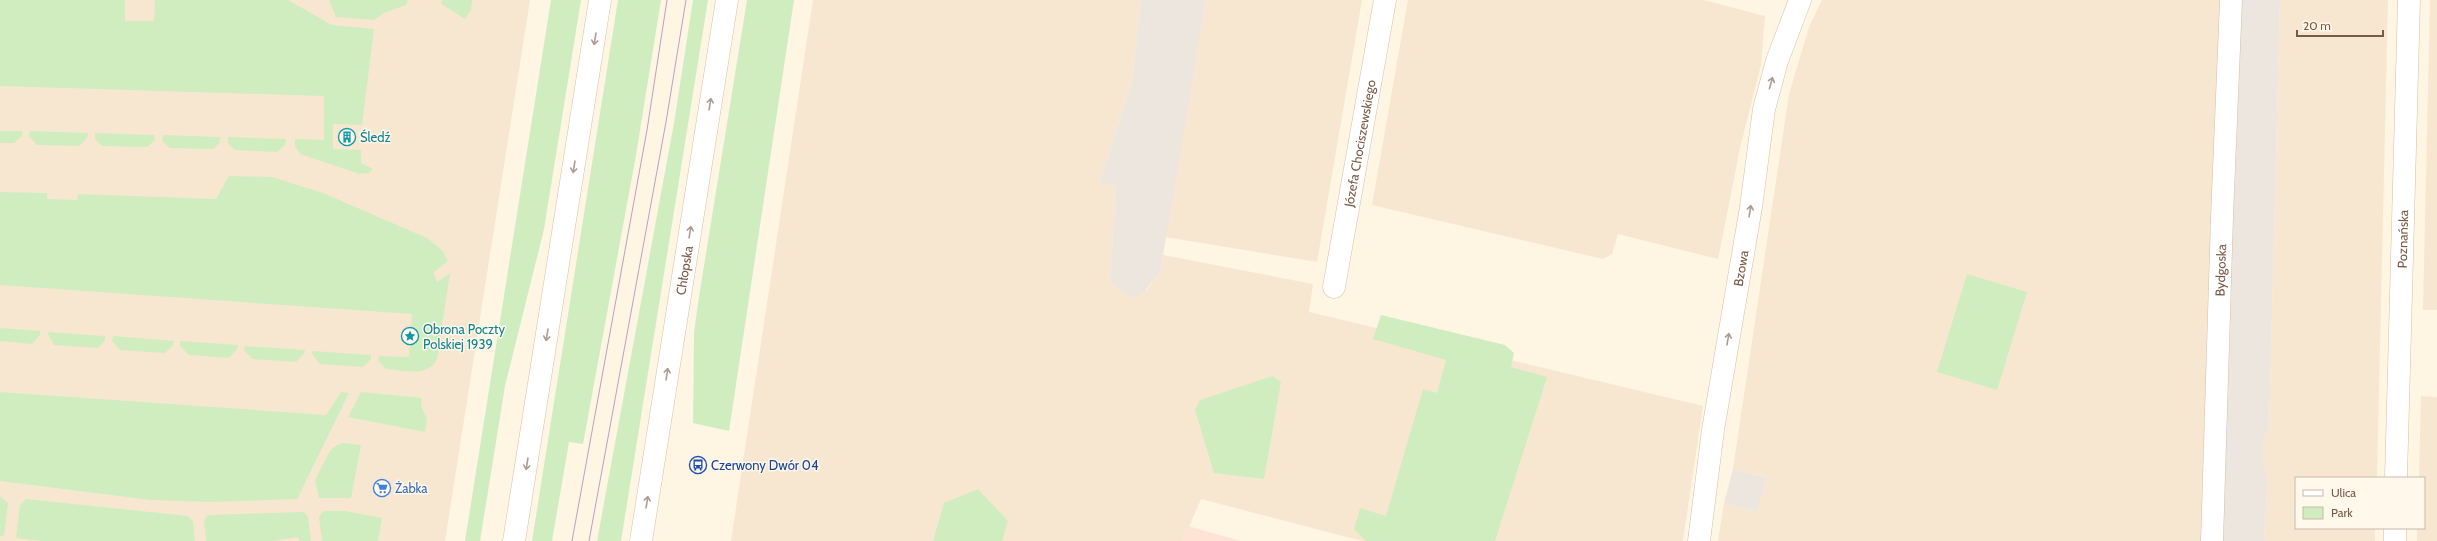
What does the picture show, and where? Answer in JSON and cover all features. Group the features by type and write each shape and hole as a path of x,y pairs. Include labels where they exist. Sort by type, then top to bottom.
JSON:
{"street":[{"path":"514,541 600,0"},
{"name":"Chłopska","path":"641,541 727,0"},
{"name":"Józefa Chociszewskiego","path":"1334,287 1385,0"},
{"name":"Bzowa","path":"1699,541 1722,377 1751,207 1764,109 1777,61 1800,0"},
{"name":"Bydgoska","path":"2212,541 2222,218 2231,0"},
{"name":"Poznańska","path":"2396,477 2409,0"},
{"path":"2395,529 2395,541"}],"shaded area":[{"path":"0,0 530,0 445,541 0,541"},
{"path":"813,0 1141,0 1132,82 1099,184 1116,186 1110,281 1146,291 1160,273 1163,255 1313,284 1309,312 1703,406 1683,541 1362,541 1201,499 1183,541 731,541"},
{"path":"1141,0 1206,0 1160,273 1145,291 1134,298 1118,289 1110,281 1116,186 1099,184 1132,82"},
{"path":"1206,0 1362,0 1317,262 1165,237"},
{"path":"1408,0 1703,0 1765,16 1761,65 1740,148 1718,259 1618,234 1612,254 1603,259 1372,205"},
{"path":"1822,0 2240,0 2221,541 1718,541 1724,503 1757,512 1767,478 1733,469 1789,94 1809,27"},
{"path":"2240,0 2280,0 2269,431 2263,436 2263,465 2268,476 2264,541 2221,541"},
{"path":"2280,0 2388,0 2377,477 2295,477 2295,529 2375,529 2375,541 2264,541 2268,476 2263,465 2263,436 2269,431"},
{"path":"2430,0 2437,0 2437,310 2423,310"},
{"path":"2421,396 2437,397 2437,541 2417,541 2417,529 2425,529 2425,477 2419,477"},
{"path":"1733,469 1767,478 1757,512 1724,503"},
{"path":"1188,526 1241,541 1183,541"}],"green space":[{"path":"0,0 125,0 125,21 154,21 155,0 288,0 332,25 374,29 362,125 333,124 333,149 361,150 361,163 373,169 369,173 360,174 300,154 295,146 295,139 324,140 324,96 0,86"},
{"path":"329,0 408,0 406,5 384,13 374,20 336,17"},
{"path":"442,0 472,0 471,10 465,19 441,4"},
{"path":"551,0 581,0 544,229 505,386 480,541 465,541"},
{"path":"618,0 661,0 636,155 583,444 569,442 552,541 532,541"},
{"path":"693,0 708,0 621,541 597,541 674,123"},
{"path":"747,0 794,0 729,431 693,423 694,333"},
{"path":"0,131 22,131 22,136 14,143 0,143"},
{"path":"30,131 88,133 87,138 79,146 37,145 29,136"},
{"path":"95,133 154,135 155,140 147,147 102,146 95,139"},
{"path":"163,135 220,137 220,142 213,149 170,148 162,141"},
{"path":"228,137 286,139 285,145 277,152 235,150 228,143"},
{"path":"229,176 272,177 323,193 427,238 443,251 448,261 433,273 437,282 450,273 437,359 433,365 428,369 414,372 386,369 378,360 379,356 409,357 412,314 0,285 0,192 47,193 47,199 77,200 78,194 216,199"},
{"path":"1967,274 2027,292 1997,390 1937,372"},
{"path":"1381,315 1505,345 1514,353 1511,367 1547,377 1495,541 1366,541 1354,529 1360,508 1386,516 1423,389 1437,393 1446,360 1373,339"},
{"path":"0,328 40,331 40,335 32,344 0,341"},
{"path":"47,332 105,336 105,340 98,348 54,345"},
{"path":"113,336 174,341 173,345 165,353 120,350 112,341"},
{"path":"180,341 238,345 237,349 229,358 189,355 180,346"},
{"path":"245,346 305,350 304,354 296,362 252,359 244,350"},
{"path":"312,351 371,355 371,359 363,367 320,364 312,354"},
{"path":"1273,376 1281,382 1264,479 1214,473 1195,410 1200,400"},
{"path":"0,392 326,415 341,392 349,393 297,499 210,502 151,500 0,481"},
{"path":"361,392 422,398 421,406 427,419 425,432 348,417"},
{"path":"342,443 361,445 351,498 319,498 315,480 331,449"},
{"path":"978,489 1008,521 1002,541 933,541 944,503"},
{"path":"0,496 8,503 4,536 0,536"},
{"path":"26,499 188,516 193,521 195,541 42,541 16,538 20,505"},
{"path":"323,511 345,511 382,518 378,541 322,541 319,517"},
{"path":"304,512 308,517 311,541 299,541 298,537 271,541 206,541 204,521 208,515"}],"tram line":[{"path":"572,541 647,130 667,0"},
{"path":"589,541 666,122 686,0"}],"place":[{"name":"Śledź","path":"347,137"},
{"name":"Obrona Poczty Polskiej 1939","path":"410,336"},
{"name":"Czerwony Dwór 04","path":"698,465"},
{"name":"Żabka","path":"382,488"}]}
